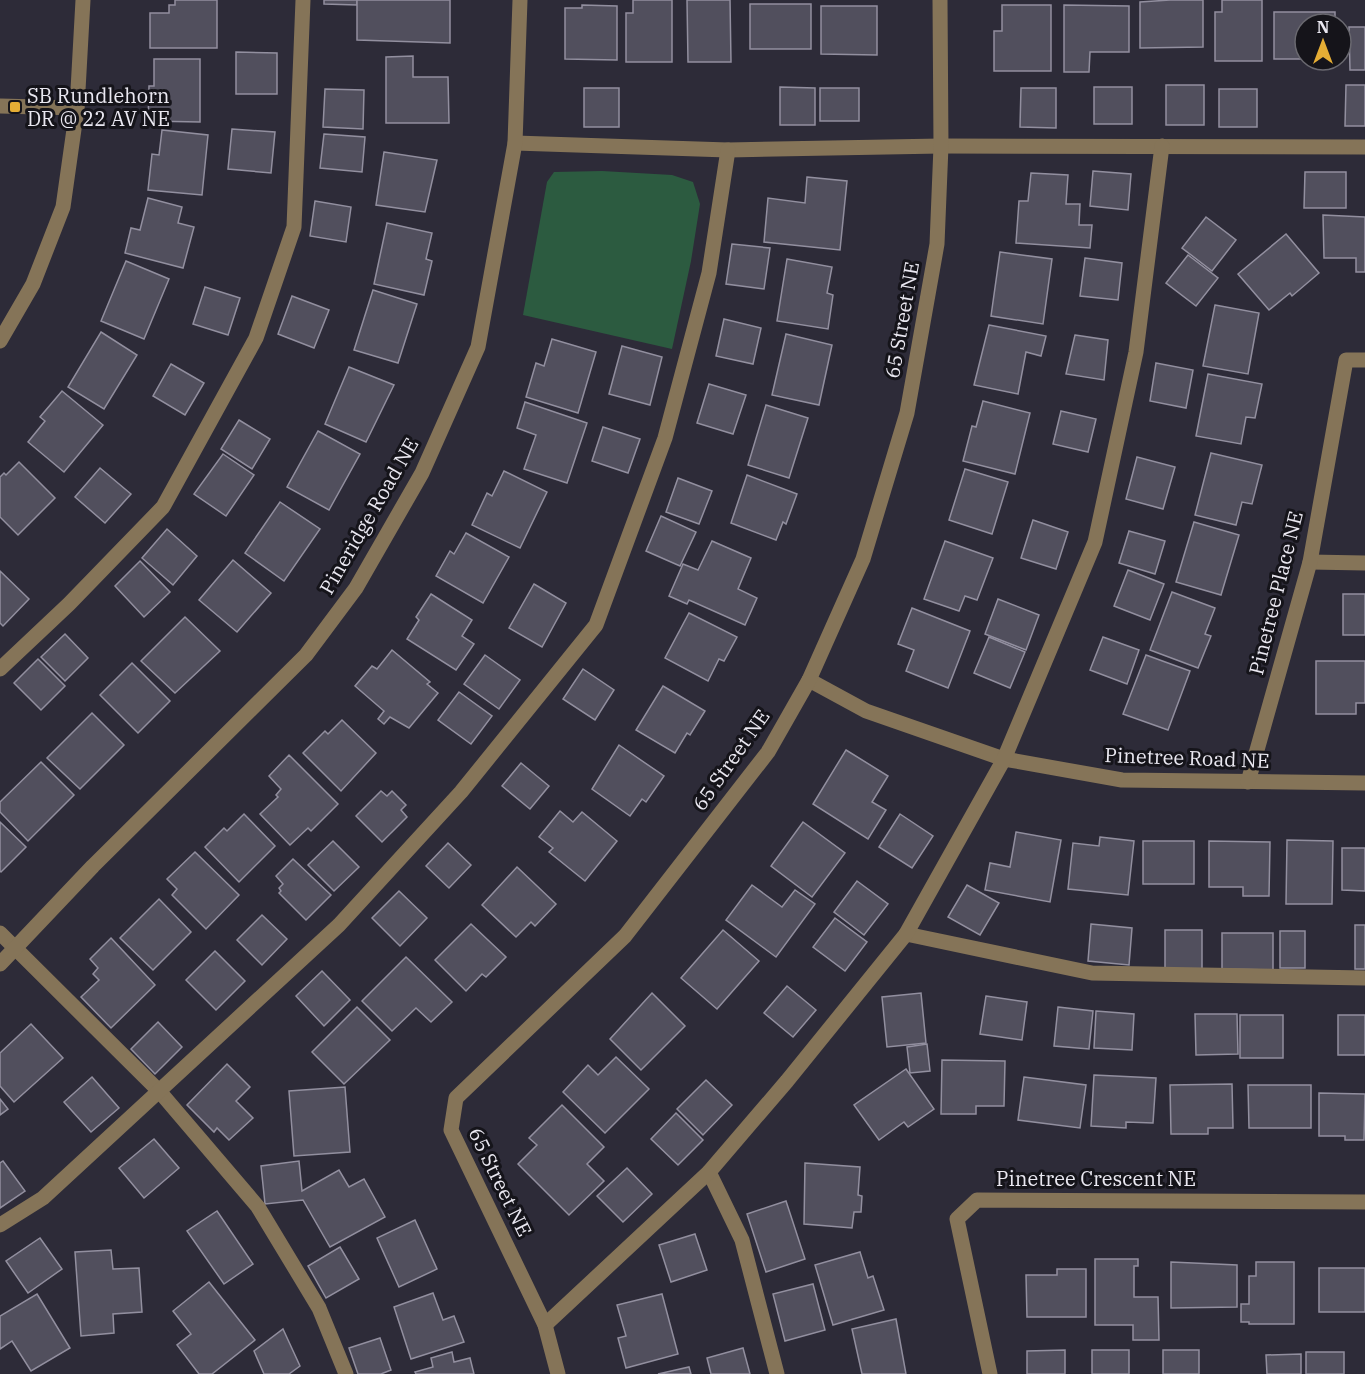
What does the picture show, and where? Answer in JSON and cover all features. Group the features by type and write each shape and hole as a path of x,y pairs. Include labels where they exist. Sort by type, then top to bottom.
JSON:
{"street":[{"path":"0,341 33,284 63,207 77,108 82,0"},
{"path":"0,669 69,604 163,507 256,338 294,227 303,0"},
{"name":"Pineridge Road NE","path":"0,964 93,866 306,655 356,588 422,473 478,347 515,143 520,0"},
{"name":"65 Street NE","path":"558,1374 545,1325 451,1130 456,1098 625,936 768,752 809,680 863,559 907,413 937,244 941,146 940,0"},
{"path":"0,106 77,108"},
{"path":"515,143 728,150 941,146 1365,147"},
{"path":"545,1325 708,1172 787,1081 906,934 1004,759 1095,542 1136,352 1162,146"},
{"path":"0,1225 44,1198 339,925 461,792 596,625 665,438 709,273 728,150"},
{"name":"Pinetree Place NE","path":"1248,782 1310,562 1346,360 1365,360"},
{"path":"1310,562 1365,563"},
{"name":"Pinetree Road NE","path":"809,680 866,711 1004,759 1122,780 1365,783"},
{"path":"0,933 160,1092 258,1207 319,1308 346,1374"},
{"path":"906,934 1092,973 1365,978"},
{"path":"708,1172 742,1240 777,1374"},
{"name":"Pinetree Crescent NE","path":"990,1374 957,1219 977,1200 1365,1202"}],"green space":[{"path":"602,171 672,175 693,182 700,204 691,261 672,349 523,315 547,182 554,172"}],"building":[{"path":"175,0 217,0 217,48 150,48 150,13 169,13 169,5 175,5"},
{"path":"324,0 357,0 357,5 324,4"},
{"path":"357,0 450,0 450,43 357,40"},
{"path":"633,0 672,0 672,62 626,62 626,13 633,13"},
{"path":"687,0 730,0 731,62 688,62"},
{"path":"1203,0 1203,47 1140,48 1140,2"},
{"path":"1222,0 1262,0 1262,61 1215,61 1215,12 1222,12"},
{"path":"750,4 811,4 811,49 750,49"},
{"path":"582,5 617,6 617,60 565,59 565,8 582,8"},
{"path":"1002,5 1051,5 1051,71 994,71 994,31 1002,31"},
{"path":"1064,5 1129,6 1129,52 1090,52 1089,72 1064,72"},
{"path":"821,6 877,6 877,55 821,54"},
{"path":"1274,12 1293,12 1293,59 1274,59"},
{"path":"1353,27 1365,27 1365,70 1353,70"},
{"path":"236,52 277,53 277,94 236,94"},
{"path":"413,56 413,77 448,77 449,123 386,123 386,57"},
{"path":"154,59 200,59 200,122 148,121 149,86 154,86"},
{"path":"1166,85 1204,85 1204,125 1166,125"},
{"path":"1346,85 1365,85 1365,126 1345,126"},
{"path":"780,87 815,88 815,125 780,125"},
{"path":"1094,87 1132,87 1132,124 1094,124"},
{"path":"584,88 619,88 619,127 584,127"},
{"path":"820,88 859,88 859,121 820,121"},
{"path":"1021,88 1056,88 1056,128 1020,127"},
{"path":"325,89 364,90 363,129 323,127"},
{"path":"1219,89 1257,89 1257,127 1219,127"},
{"path":"232,129 275,132 271,173 228,169"},
{"path":"162,130 208,135 202,195 148,190 152,154 159,155"},
{"path":"324,134 365,137 362,172 320,168"},
{"path":"384,152 437,160 425,212 376,205"},
{"path":"1093,171 1131,174 1128,210 1090,206"},
{"path":"1305,172 1346,172 1346,208 1304,208"},
{"path":"1031,173 1068,175 1066,204 1080,204 1079,225 1092,225 1090,248 1016,243 1019,201 1028,201"},
{"path":"807,177 847,181 840,250 764,242 768,198 805,203"},
{"path":"148,198 182,207 178,223 194,227 183,268 125,253 131,228 140,230"},
{"path":"315,201 351,207 346,242 310,236"},
{"path":"1323,215 1365,217 1365,272 1356,272 1356,258 1324,258"},
{"path":"1206,217 1236,240 1212,271 1182,248"},
{"path":"387,223 432,233 426,259 432,261 424,295 374,284"},
{"path":"1286,234 1319,273 1292,296 1290,293 1269,310 1238,274"},
{"path":"732,244 770,248 764,289 726,284"},
{"path":"1000,252 1052,259 1043,324 991,316"},
{"path":"1188,255 1218,278 1196,306 1166,283"},
{"path":"1085,258 1122,263 1118,300 1080,296"},
{"path":"787,259 832,267 827,293 833,295 828,329 777,321"},
{"path":"126,261 169,279 144,339 101,321"},
{"path":"205,287 240,298 228,335 193,324"},
{"path":"373,290 417,304 398,363 354,350"},
{"path":"292,296 329,310 314,348 278,334"},
{"path":"1215,305 1259,313 1248,374 1203,366"},
{"path":"724,319 761,328 753,364 716,356"},
{"path":"989,325 1046,336 1041,356 1026,352 1018,394 974,385"},
{"path":"101,332 137,355 104,409 68,387"},
{"path":"786,334 832,345 819,405 772,395"},
{"path":"1075,335 1108,340 1104,380 1066,374"},
{"path":"552,339 596,352 578,413 526,397 536,363 544,366"},
{"path":"622,346 662,357 650,405 609,394"},
{"path":"1156,363 1193,370 1186,408 1150,401"},
{"path":"171,364 204,383 185,415 153,396"},
{"path":"349,367 394,385 366,442 325,424"},
{"path":"1208,374 1262,384 1255,418 1246,417 1241,444 1196,436"},
{"path":"709,384 746,395 733,434 697,423"},
{"path":"62,391 103,425 64,472 28,442 45,421 40,417"},
{"path":"983,401 1030,413 1015,474 963,461 972,426 976,427"},
{"path":"525,402 587,423 567,483 524,469 536,435 517,428"},
{"path":"766,405 808,418 789,478 748,465"},
{"path":"1061,411 1096,419 1088,452 1053,444"},
{"path":"239,420 270,439 252,469 221,449"},
{"path":"603,427 640,439 628,473 592,461"},
{"path":"318,431 360,454 329,510 287,487"},
{"path":"1211,453 1262,465 1252,504 1242,502 1236,525 1195,515"},
{"path":"223,454 254,475 226,516 194,494"},
{"path":"1137,457 1175,467 1163,509 1126,499"},
{"path":"19,462 55,498 18,535 0,517 0,477 4,473 6,475"},
{"path":"100,468 131,494 105,523 75,497"},
{"path":"965,469 1008,482 992,534 949,520"},
{"path":"504,471 547,492 520,548 472,525 487,493 492,496"},
{"path":"747,475 797,494 786,524 783,522 776,540 731,523"},
{"path":"678,478 712,491 699,524 666,512"},
{"path":"280,502 320,529 284,581 245,553"},
{"path":"661,516 696,532 680,566 646,551"},
{"path":"1033,520 1068,532 1056,569 1021,558"},
{"path":"1194,522 1239,535 1221,595 1176,582"},
{"path":"167,529 197,556 173,585 142,558"},
{"path":"1129,531 1165,541 1155,574 1119,563"},
{"path":"466,533 509,557 483,603 436,576 450,551 454,554"},
{"path":"712,541 751,558 738,589 757,598 745,625 689,600 687,604 669,596 683,564 698,570"},
{"path":"945,541 993,558 977,600 965,596 959,611 924,599"},
{"path":"233,560 271,593 237,632 199,600"},
{"path":"140,561 170,592 144,617 115,586"},
{"path":"1128,570 1164,584 1150,620 1114,606"},
{"path":"0,571 29,599 3,626 0,623"},
{"path":"534,584 566,603 542,647 509,628"},
{"path":"1172,592 1215,608 1205,634 1211,636 1198,668 1150,650"},
{"path":"431,594 472,620 462,636 474,644 456,670 407,639 419,620 416,617"},
{"path":"1343,594 1365,594 1365,635 1343,635"},
{"path":"998,599 1039,615 1026,650 985,634"},
{"path":"912,608 970,631 948,688 906,671 914,650 898,644"},
{"path":"689,613 737,637 724,661 719,659 708,681 665,658"},
{"path":"185,617 220,651 175,693 141,661"},
{"path":"65,634 88,658 65,681 41,657"},
{"path":"989,637 1025,652 1010,688 974,673"},
{"path":"1103,637 1139,650 1127,684 1090,670"},
{"path":"392,650 430,682 427,684 438,693 409,728 390,717 384,724 378,719 384,711 355,686 372,666 377,669"},
{"path":"485,655 520,680 499,709 464,684"},
{"path":"1146,655 1190,671 1168,730 1123,714"},
{"path":"38,659 65,686 41,710 14,683"},
{"path":"1316,661 1365,661 1365,703 1356,703 1356,714 1316,714"},
{"path":"132,663 170,701 138,733 100,695"},
{"path":"583,669 614,690 595,720 563,699"},
{"path":"663,686 705,711 690,735 687,733 675,753 636,730"},
{"path":"459,692 492,716 471,744 438,720"},
{"path":"92,713 124,745 80,789 47,758"},
{"path":"342,720 376,753 341,791 303,753 325,731 328,734"},
{"path":"619,745 664,776 646,802 642,799 630,816 592,789"},
{"path":"846,750 888,776 872,802 886,810 868,839 813,804"},
{"path":"289,755 338,804 311,831 308,828 290,845 260,814 278,797 276,795 281,789 269,776"},
{"path":"41,762 74,795 28,841 0,812 0,802"},
{"path":"521,763 549,786 530,809 502,786"},
{"path":"381,791 387,796 392,791 406,805 401,810 407,817 382,842 356,816"},
{"path":"560,811 573,822 582,812 617,841 585,881 549,852 553,848 539,837"},
{"path":"244,814 275,846 239,882 205,847 224,828 227,831"},
{"path":"900,814 933,836 912,868 879,847"},
{"path":"0,822 26,847 1,872 0,871"},
{"path":"803,822 845,853 812,897 771,866"},
{"path":"1016,832 1061,840 1050,902 985,890 990,863 1010,867"},
{"path":"1100,837 1134,841 1128,895 1068,889 1073,843 1099,846"},
{"path":"1287,840 1333,841 1332,904 1286,904"},
{"path":"333,841 359,867 334,891 308,865"},
{"path":"1143,841 1194,841 1194,884 1143,884"},
{"path":"1209,841 1270,842 1269,896 1243,896 1243,887 1209,887"},
{"path":"448,843 471,865 449,888 426,866"},
{"path":"1342,848 1365,848 1365,891 1342,890"},
{"path":"195,852 239,895 206,929 172,895 177,889 167,879"},
{"path":"293,859 331,895 306,920 279,893 281,891 279,888 283,884 276,876"},
{"path":"517,867 556,904 535,926 531,922 516,937 482,905"},
{"path":"857,881 888,904 864,935 834,912"},
{"path":"752,885 782,907 795,890 815,904 776,957 726,920"},
{"path":"967,885 999,903 980,935 948,917"},
{"path":"399,891 427,918 400,946 372,918"},
{"path":"159,899 191,932 153,970 120,938"},
{"path":"262,915 287,939 262,965 237,940"},
{"path":"835,918 867,942 845,971 813,947"},
{"path":"471,924 506,957 486,977 482,974 466,991 435,960"},
{"path":"1091,924 1132,928 1129,965 1088,961"},
{"path":"1355,925 1365,925 1365,969 1355,969"},
{"path":"723,930 759,961 717,1009 681,978"},
{"path":"1165,930 1202,930 1202,969 1165,969"},
{"path":"1280,931 1305,931 1305,968 1280,968"},
{"path":"1222,933 1273,933 1273,970 1222,969"},
{"path":"111,938 155,985 111,1028 81,997 99,980 93,974 98,968 90,959"},
{"path":"215,951 245,981 216,1010 186,980"},
{"path":"406,957 452,1002 431,1022 416,1008 392,1031 362,1001"},
{"path":"322,971 350,1000 324,1026 296,996"},
{"path":"787,986 816,1010 793,1037 764,1013"},
{"path":"652,993 685,1026 641,1070 610,1039"},
{"path":"921,993 926,1043 887,1047 882,997"},
{"path":"986,996 1027,1002 1022,1040 980,1034"},
{"path":"357,1007 390,1040 344,1084 312,1052"},
{"path":"1058,1007 1093,1011 1089,1049 1054,1046"},
{"path":"1096,1011 1134,1014 1132,1050 1094,1048"},
{"path":"1195,1014 1237,1014 1238,1054 1196,1055"},
{"path":"1240,1015 1283,1015 1283,1058 1240,1058"},
{"path":"1338,1015 1365,1015 1365,1055 1338,1055"},
{"path":"158,1022 182,1047 155,1074 131,1049"},
{"path":"31,1024 63,1058 14,1102 0,1086 0,1053"},
{"path":"927,1044 930,1071 910,1073 907,1047"},
{"path":"616,1057 649,1089 605,1133 563,1092 588,1065 598,1075"},
{"path":"942,1060 1005,1061 1004,1106 976,1106 976,1114 941,1114"},
{"path":"227,1064 250,1087 236,1101 253,1118 229,1140 217,1128 214,1132 187,1105"},
{"path":"906,1069 934,1109 908,1127 904,1122 879,1140 854,1105"},
{"path":"1094,1075 1156,1078 1153,1123 1126,1122 1126,1128 1091,1126"},
{"path":"92,1077 119,1108 91,1132 64,1102"},
{"path":"1024,1077 1086,1085 1080,1128 1018,1120"},
{"path":"706,1080 732,1105 703,1135 677,1109"},
{"path":"1232,1084 1233,1128 1208,1128 1208,1134 1171,1134 1170,1085"},
{"path":"1248,1085 1311,1085 1311,1128 1249,1128"},
{"path":"345,1087 350,1152 294,1156 289,1091"},
{"path":"1319,1093 1365,1094 1364,1140 1345,1140 1345,1136 1319,1136"},
{"path":"0,1099 8,1109 0,1115"},
{"path":"562,1105 604,1147 587,1164 604,1181 569,1215 518,1164 537,1145 529,1138"},
{"path":"676,1113 703,1140 678,1165 651,1139"},
{"path":"154,1139 179,1168 144,1198 119,1168"},
{"path":"3,1161 25,1191 0,1208 0,1163"},
{"path":"299,1161 302,1191 339,1170 349,1187 364,1179 385,1217 330,1247 303,1200 265,1204 261,1166"},
{"path":"805,1163 860,1167 858,1195 862,1196 861,1212 854,1212 852,1228 804,1224"},
{"path":"627,1168 652,1194 623,1222 597,1196"},
{"path":"786,1201 805,1259 766,1272 747,1214"},
{"path":"217,1211 253,1264 224,1284 187,1231"},
{"path":"415,1220 437,1269 399,1287 377,1238"},
{"path":"695,1234 707,1270 671,1282 659,1245"},
{"path":"40,1238 62,1269 28,1293 6,1261"},
{"path":"340,1247 359,1279 326,1298 308,1266"},
{"path":"111,1250 113,1269 139,1268 142,1312 113,1314 114,1333 81,1336 75,1252"},
{"path":"860,1252 868,1278 873,1276 884,1310 833,1325 815,1265"},
{"path":"1095,1259 1138,1259 1138,1266 1134,1266 1134,1297 1158,1297 1159,1340 1133,1340 1133,1325 1095,1325"},
{"path":"1171,1262 1237,1265 1237,1307 1171,1308"},
{"path":"1256,1262 1294,1262 1294,1324 1241,1322 1241,1304 1249,1304 1249,1276 1256,1276"},
{"path":"1319,1268 1365,1268 1365,1312 1319,1312"},
{"path":"1057,1269 1086,1269 1086,1317 1027,1317 1026,1275 1057,1275"},
{"path":"209,1282 255,1340 212,1374 199,1374 177,1345 191,1334 173,1311"},
{"path":"813,1284 825,1330 785,1341 773,1294"},
{"path":"433,1293 443,1320 454,1316 464,1342 411,1359 394,1307"},
{"path":"37,1294 70,1348 31,1371 12,1341 0,1349 0,1316"},
{"path":"662,1294 678,1354 626,1368 618,1338 626,1336 617,1305"},
{"path":"896,1319 906,1374 862,1374 852,1329"},
{"path":"283,1329 300,1366 289,1374 264,1374 254,1351"},
{"path":"380,1338 391,1370 381,1374 358,1374 349,1348"},
{"path":"743,1348 750,1374 711,1374 707,1358"},
{"path":"1065,1350 1065,1374 1027,1374 1027,1351"},
{"path":"1092,1350 1129,1350 1129,1374 1092,1374"},
{"path":"1163,1350 1199,1350 1199,1374 1163,1374"},
{"path":"452,1352 454,1362 470,1358 474,1374 416,1374 415,1372 433,1367 431,1358"},
{"path":"1306,1352 1344,1352 1344,1374 1306,1374"},
{"path":"1301,1354 1301,1374 1267,1374 1266,1355"},
{"path":"689,1367 691,1374 658,1374"}],"place":[{"name":"SB Rundlehorn DR @ 22 AV NE","path":"15,107"}]}
